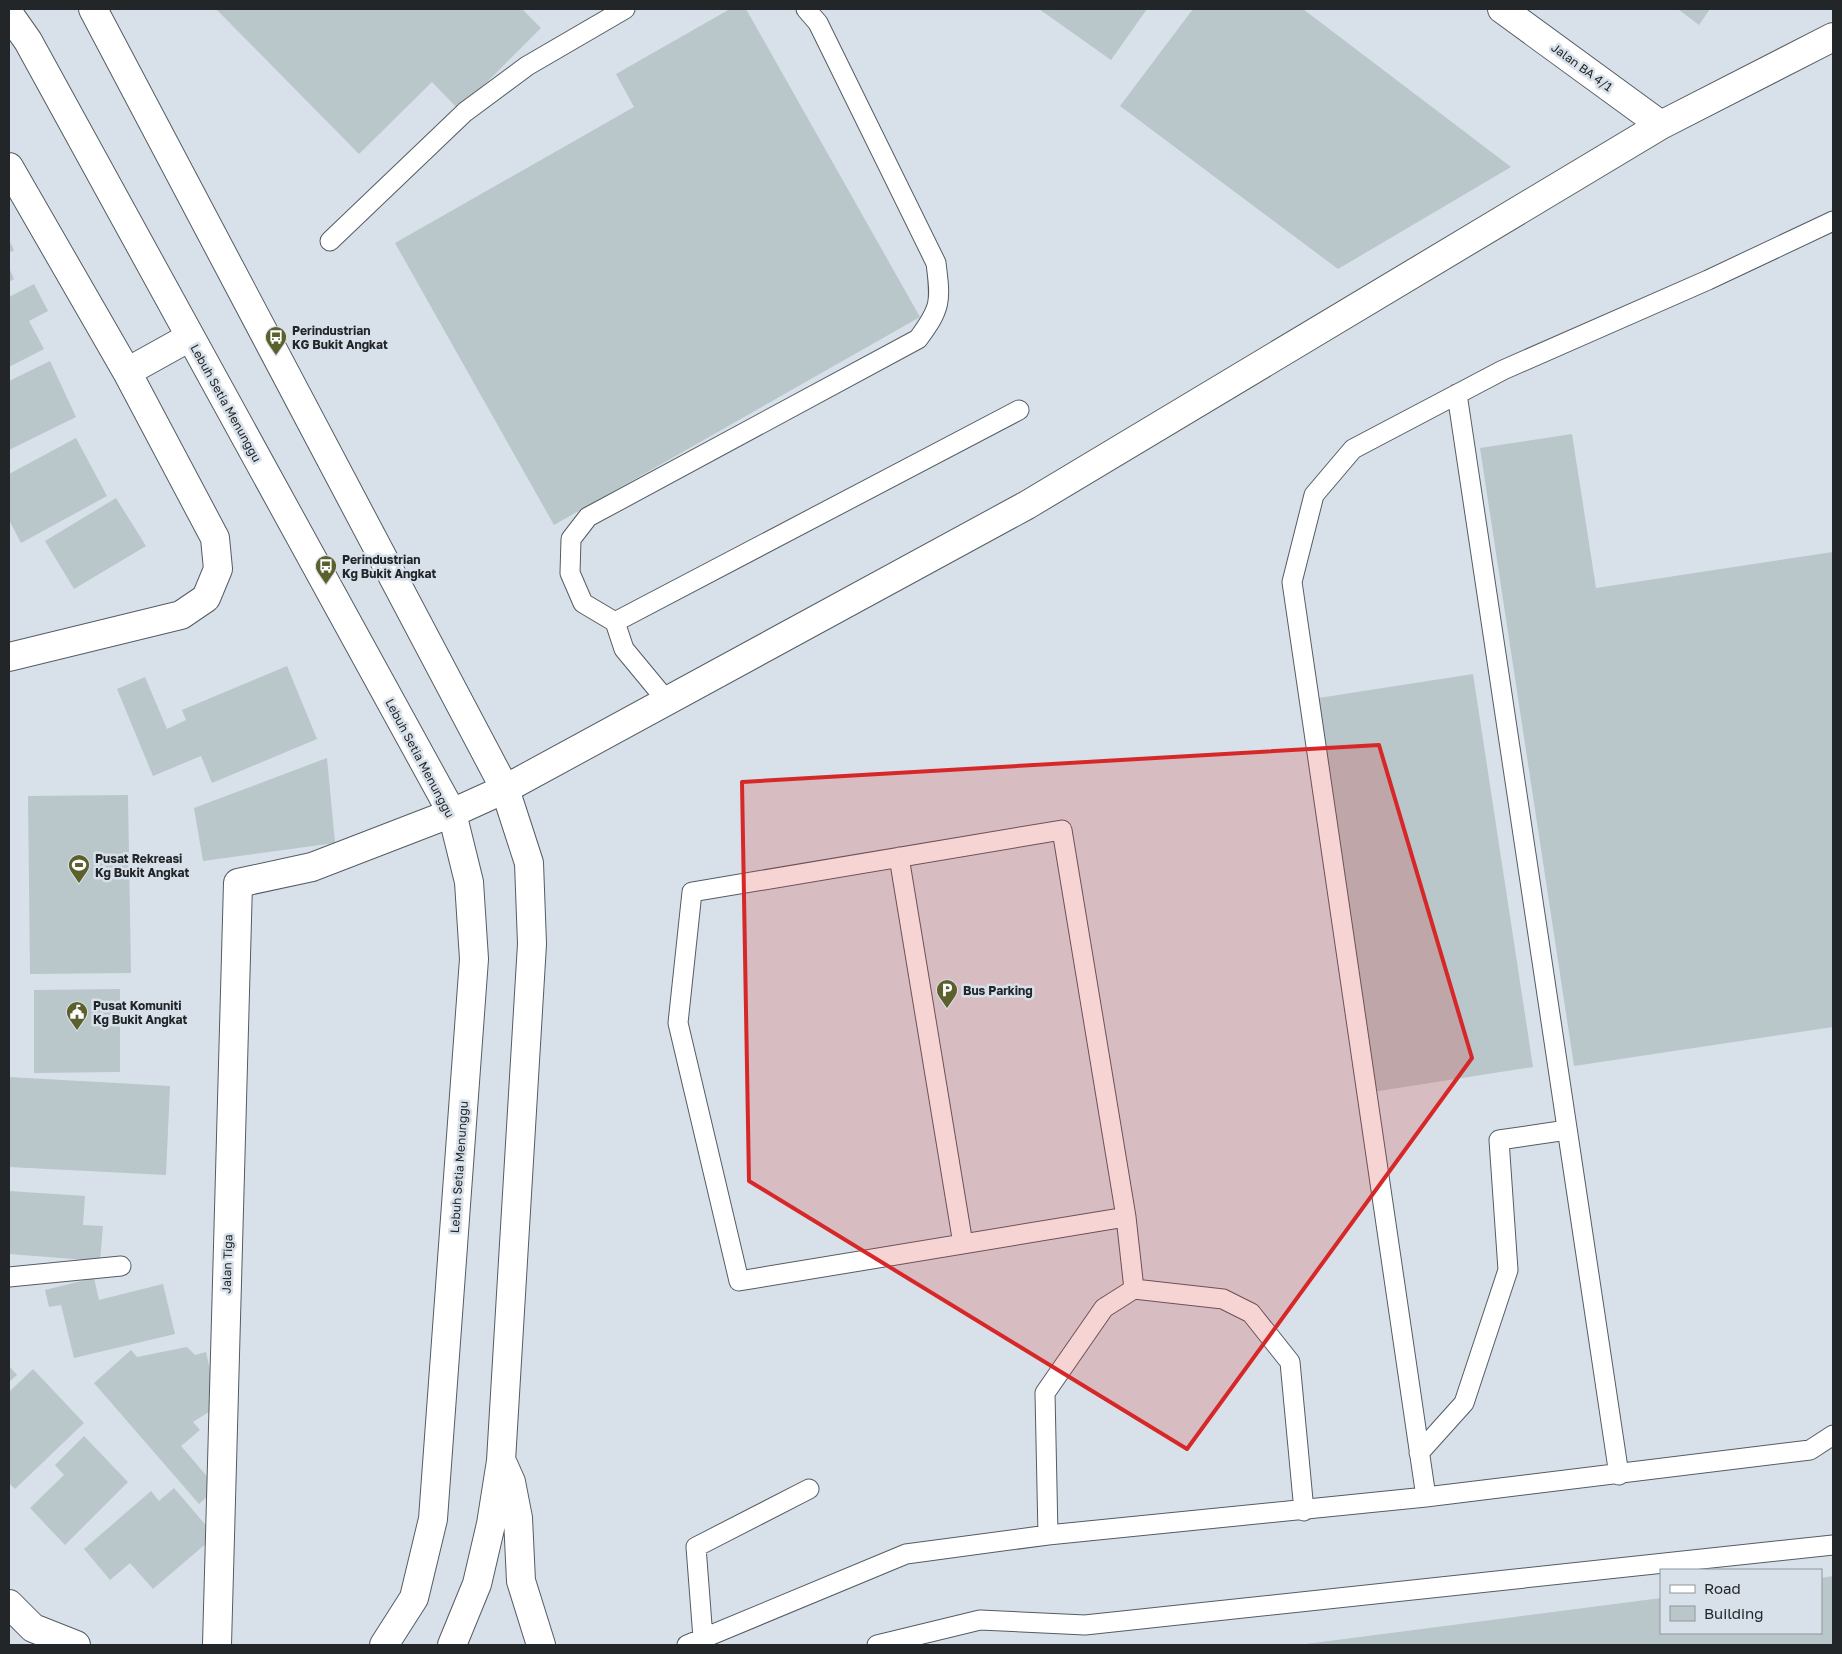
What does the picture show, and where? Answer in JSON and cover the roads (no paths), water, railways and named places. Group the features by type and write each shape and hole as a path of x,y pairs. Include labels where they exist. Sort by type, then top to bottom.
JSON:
{"street":[{"path":"93,9 504,789 529,863 532,944 501,1461 491,1524 477,1584 452,1645"},
{"name":"Jalan BA 4/1","path":"1502,9 1661,125"},
{"name":"Lebuh Setia Menunggu","path":"9,14 28,41 452,813 469,882 474,958 433,1519 414,1598 384,1645"},
{"path":"452,813 504,789 1028,505 1661,125 1833,38"},
{"path":"9,167 127,372 215,538 218,569 206,598 181,615 9,657"},
{"path":"127,372 190,337"},
{"name":"Jalan Tiga","path":"217,1645 238,884 312,866 452,813"},
{"path":"501,1461 511,1482 518,1518 522,1581 541,1645"},
{"path":"9,1604 35,1637 76,1645"}],"lane":[{"path":"330,241 465,112 527,66 625,9"},
{"path":"667,701 624,649 614,622 583,603 570,573 571,539 588,517 918,339 936,315 940,290 936,263 818,23 806,9"},
{"path":"1426,1497 1292,582 1314,495 1353,449 1457,394 1503,370 1708,280 1833,221"},
{"path":"1457,394 1619,1475"},
{"path":"614,622 1019,410"},
{"path":"1126,1217 738,1281 678,1023 692,892 1062,830 1126,1217 1134,1288"},
{"path":"899,857 963,1244"},
{"path":"1419,1453 1464,1403 1508,1270 1499,1140 1567,1130"},
{"path":"9,1277 121,1266"},
{"path":"1048,1535 1045,1393 1104,1308 1134,1288 1223,1299 1251,1313 1290,1362 1304,1511"},
{"path":"809,1489 696,1547 695,1642 906,1554 1048,1535 1304,1511 1619,1475 1810,1450 1833,1435"},
{"path":"876,1645 980,1620 1085,1625 1833,1544"}],"place":[{"name":"Perindustrian KG Bukit Angkat","path":"276,356"},
{"name":"Perindustrian Kg Bukit Angkat","path":"326,585"},
{"name":"Pusat Rekreasi Kg Bukit Angkat","path":"79,884"},
{"name":"Bus Parking","path":"947,1009"},
{"name":"Pusat Komuniti Kg Bukit Angkat","path":"77,1031"}]}
